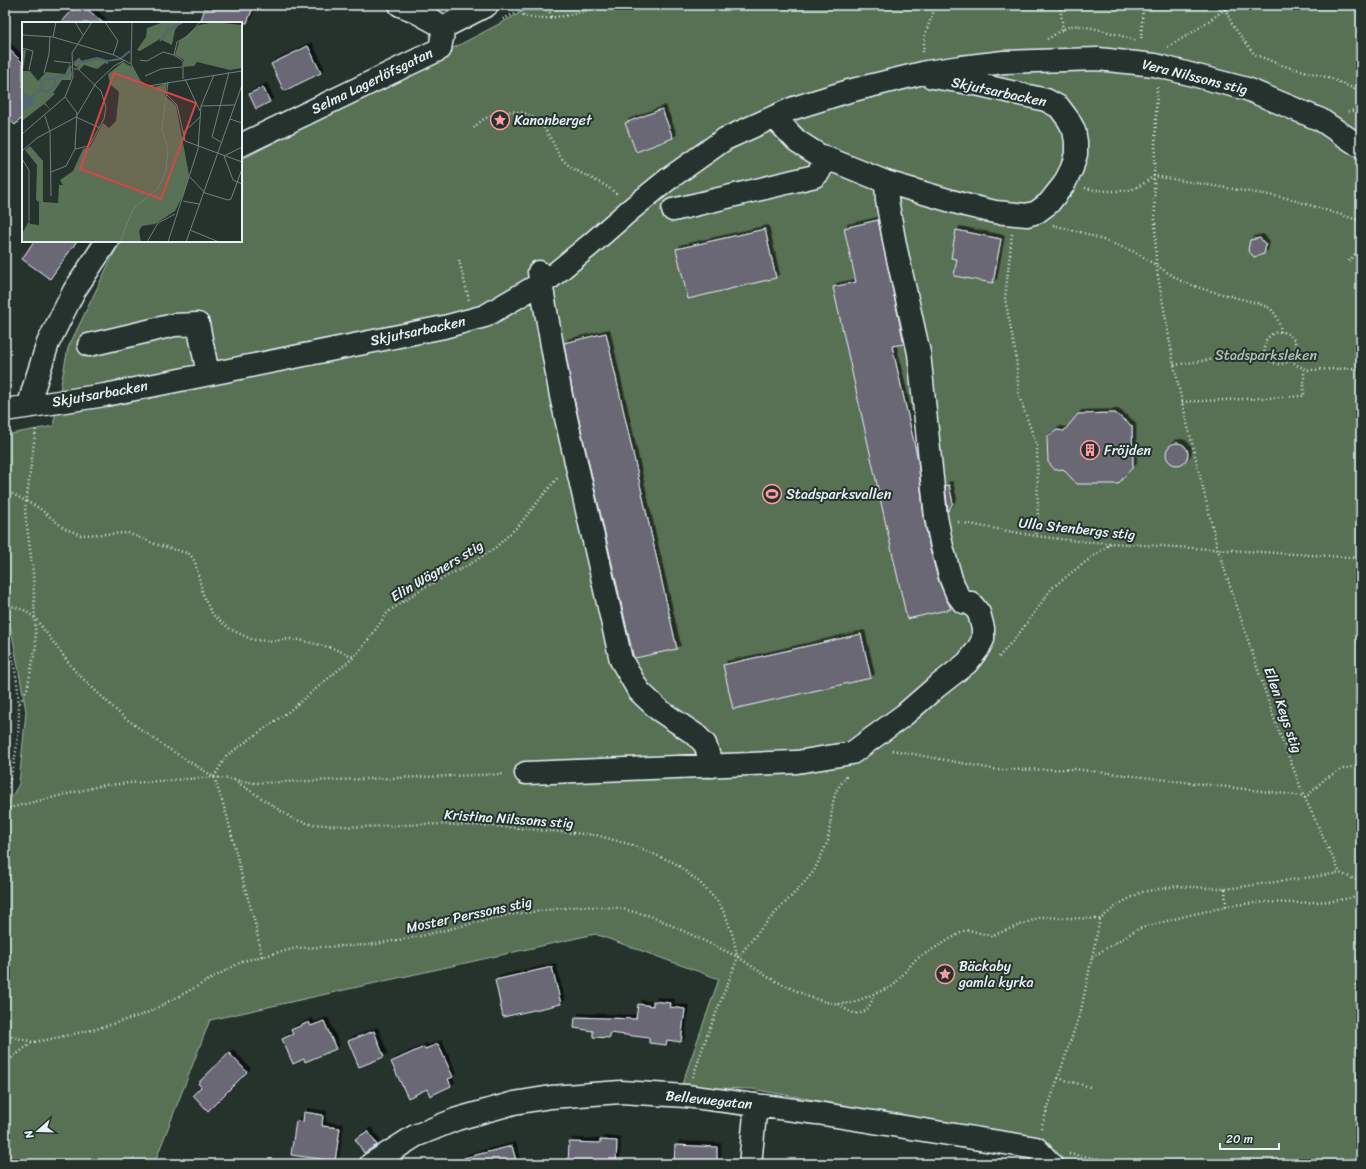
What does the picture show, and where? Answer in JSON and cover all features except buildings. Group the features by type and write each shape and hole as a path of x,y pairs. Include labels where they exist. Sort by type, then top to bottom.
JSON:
{"street":[{"path":"400,5 413,10 444,27 487,5"},
{"name":"Selma Lagerlöfsgatan","path":"242,145 440,49 444,27"},
{"name":"Vera Nilssons stig","path":"923,73 1004,62 1098,59 1155,65 1247,89 1322,120 1361,147"},
{"name":"Skjutsarbacken","path":"5,410 105,394 208,374 444,327 485,316 540,277 550,278 667,180 725,139 794,108 849,91 923,73 938,79 976,84 1046,100 1059,107 1074,130 1076,154 1072,168 1065,182 1049,204 1037,212"},
{"path":"774,117 797,141 826,158 886,182 965,206 995,212 1027,215 1037,212"},
{"path":"673,210 815,176 819,172 826,158"},
{"path":"526,773 797,762 859,749 904,715 967,663 978,649 983,639 983,628 979,613 971,603 963,602 957,594 942,547 936,517 919,353 888,207 886,182"},
{"path":"29,405 48,343 74,291 105,242"},
{"path":"540,277 561,396 621,660 639,691 659,710 696,734 705,744 712,766"},
{"path":"89,345 174,325 198,324 208,374"},
{"name":"Bellevuegatan","path":"371,1164 415,1136 457,1119 514,1103 551,1097 621,1092 686,1096 817,1113 1036,1148"},
{"path":"750,1164 756,1105"},
{"path":"1036,1148 1059,1159"}],"path":[{"path":"546,5 552,17"},
{"path":"521,11 524,16 533,18 552,17 608,5"},
{"path":"923,73 923,54 926,34 934,5"},
{"path":"1060,5 1063,30"},
{"path":"1141,42 1142,5"},
{"path":"1224,9 1227,5"},
{"path":"1155,65 1162,51 1196,30 1231,5"},
{"path":"1224,9 1233,26 1254,54 1281,65 1330,78 1361,92"},
{"name":"Ellen Keys stig","path":"1155,65 1157,78 1154,176 1156,265 1182,402 1218,550 1277,727 1304,797 1340,873"},
{"path":"474,128 478,123 500,113 513,111 523,112 533,116 540,122 548,134 562,160 574,169 611,189 622,199"},
{"path":"1065,182 1092,190 1130,190 1145,183 1154,176 1287,198 1361,221"},
{"path":"1037,212 1044,222 1087,234 1135,252 1181,281 1203,289 1256,302 1270,308 1276,315 1281,333"},
{"path":"1015,214 1005,299 1016,356 1020,396 1037,446 1038,523 1036,536"},
{"path":"1349,261 1361,247"},
{"path":"459,260 470,304"},
{"path":"1276,332 1281,333 1284,332 1292,337 1296,344 1295,353 1291,360 1284,364 1275,364 1268,360 1264,352 1264,344 1268,337 1276,332"},
{"path":"1174,365 1222,358 1266,356"},
{"path":"1291,360 1298,366 1309,370 1358,368 1361,371"},
{"path":"1182,402 1304,396 1304,368"},
{"path":"20,703 27,689 36,646 33,572 25,511 36,425 29,405"},
{"name":"Elin Wägners stig","path":"214,777 226,756 288,712 354,657 388,612 423,588 465,567 494,549 519,525 575,454"},
{"path":"5,490 39,508 64,528 81,535 128,533 155,544 190,554 196,562 204,598 214,615 230,629 253,640 300,640 332,648 354,657"},
{"name":"Ulla Stenbergs stig","path":"936,517 1036,536 1111,544 1361,558"},
{"path":"995,661 1020,631 1052,588 1111,544"},
{"path":"5,604 24,610 35,618 75,671 121,715 164,746 214,777 227,816 255,923 262,956"},
{"path":"5,634 12,658 20,703 19,734 16,756 11,779 5,796"},
{"path":"686,1096 705,1041 738,956 814,871 828,841 833,802 836,791 846,777 859,749 998,770 1074,769 1304,797 1326,778 1343,769 1361,765"},
{"path":"5,809 104,785 214,777 255,783 526,773"},
{"name":"Kristina Nilssons stig","path":"234,780 293,819 310,824 361,827 426,824 485,826 596,835 632,845 675,863 699,882 718,902 726,916 738,956"},
{"path":"1036,1148 1081,1010 1100,919 1119,904 1142,892 1176,886 1224,889 1340,873 1361,882"},
{"path":"1224,889 1226,907"},
{"path":"1092,957 1138,929 1185,916 1226,907 1266,902 1294,903 1333,901 1351,898 1361,893"},
{"name":"Moster Perssons stig","path":"5,1032 13,1037 34,1042 96,1029 145,1014 243,961 297,948 370,945 421,936 506,915 580,906 619,908 654,917 738,956 768,977 809,997 839,1004 852,1004 893,986 916,959 964,931 970,930 991,936 1041,917 1100,919"},
{"path":"839,1004 846,1011 860,1013 865,1011 872,1004 874,994"},
{"path":"5,1063 34,1042"},
{"path":"1058,1078 1090,1087"},
{"path":"1059,1159 1130,1164"}],"green space":[{"name":"Stadsparksleken","path":"535,5 1361,5 1361,1164 1064,1164 1049,1143 1022,1137 752,1089 681,1087 719,979 595,934 210,1020 154,1164 5,1164 5,808 19,784 26,711 11,628 5,620 5,435 53,426 68,348 117,247 124,242 242,242 242,159"}],"place":[{"name":"Kanonberget","path":"500,120"},
{"name":"Fröjden","path":"1090,450"},
{"name":"Stadsparksvallen","path":"772,494"},
{"name":"Bäckaby gamla kyrka","path":"945,974"}]}
